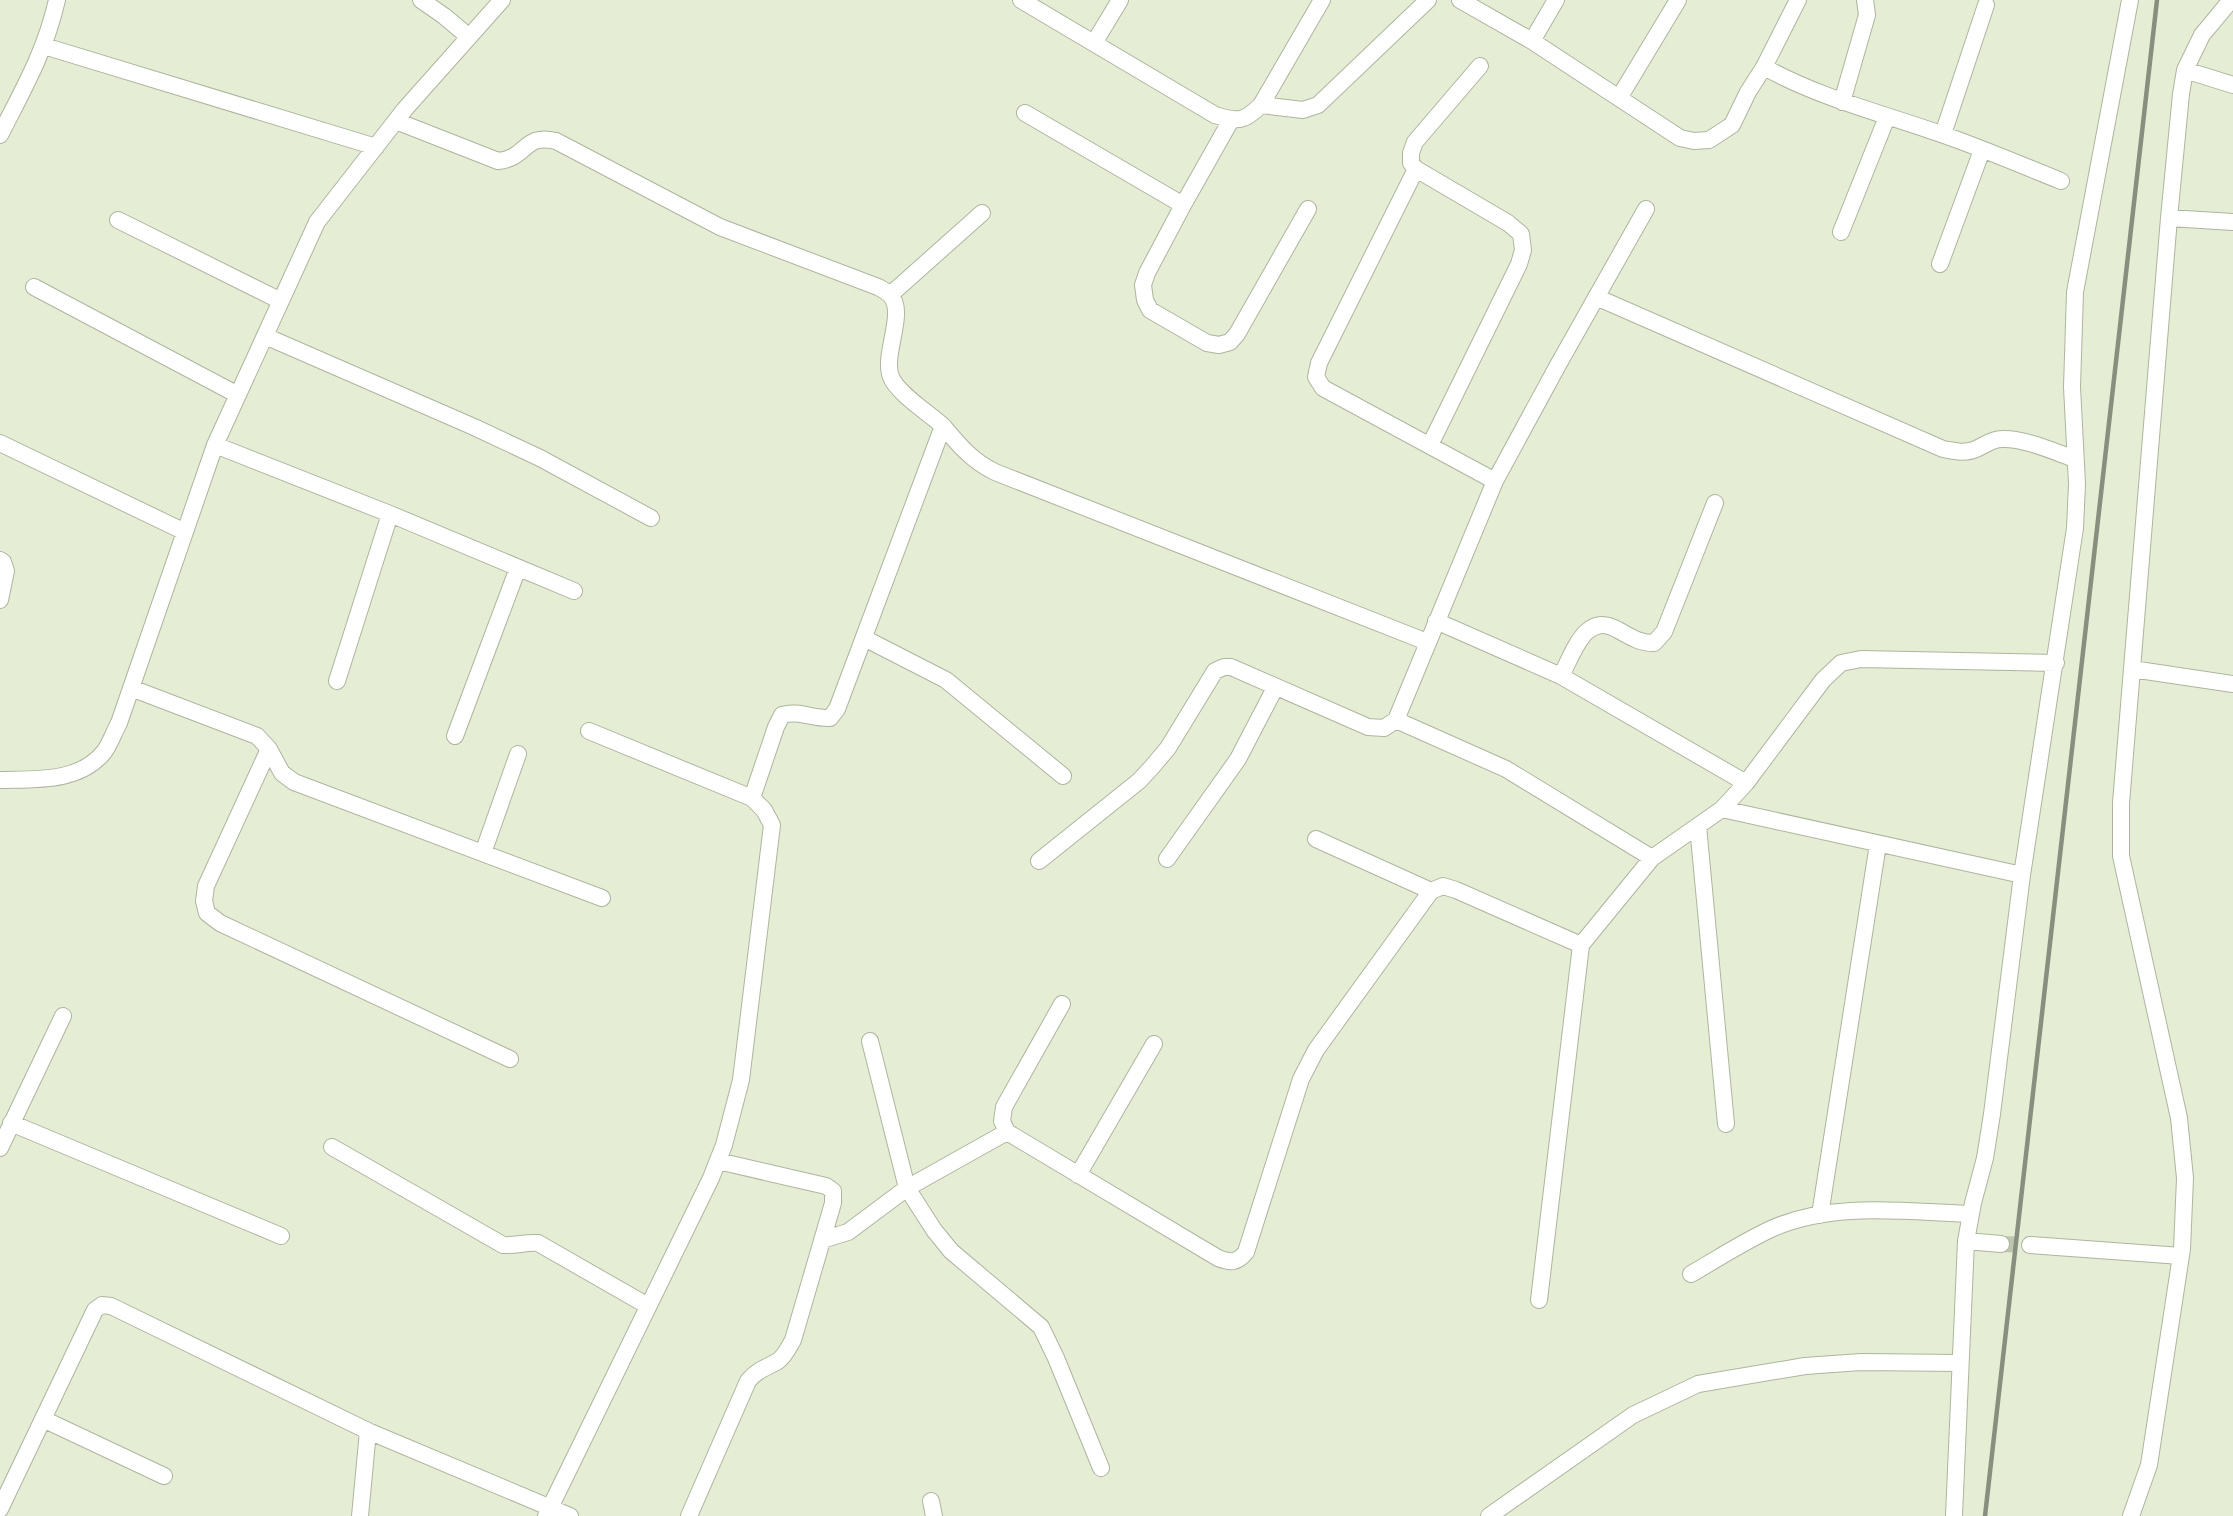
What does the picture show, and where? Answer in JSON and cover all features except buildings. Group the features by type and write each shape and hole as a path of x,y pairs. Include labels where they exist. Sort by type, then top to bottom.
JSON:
{"street":[{"path":"0,135 44,46 57,0"},
{"path":"421,0 469,37"},
{"path":"0,780 56,778 82,770 104,752 119,723 215,445 317,222 396,121 502,0"},
{"path":"1021,0 1215,115 1231,120 1248,118 1261,105 1322,0"},
{"path":"1094,43 1120,0"},
{"path":"1261,105 1303,110 1318,105 1428,0"},
{"path":"1460,0 1532,41 1680,138 1694,141 1709,140 1732,124 1798,0"},
{"path":"1532,41 1556,0"},
{"path":"1619,98 1678,0"},
{"path":"1842,102 1867,15 1865,0"},
{"path":"1954,1516 1966,1241 1985,1158 1992,1114 2022,875 2075,528 2072,387 2075,292 2130,0"},
{"path":"2131,1516 2149,1465 2181,1256 2186,1178 2179,1118 2121,856 2121,803 2169,218 2185,70 2202,35 2230,0"},
{"path":"1943,134 1986,5"},
{"path":"44,46 376,147"},
{"path":"1430,446 1519,264 1523,250 1521,234 1508,223 1416,170 1410,163 1415,142 1479,66"},
{"path":"1764,67 1787,80 1842,102 1943,134 2061,181"},
{"path":"2185,70 2233,85"},
{"path":"1025,113 1183,205"},
{"path":"1841,232 1887,117"},
{"path":"1231,120 1147,273 1143,285 1145,300 1150,310 1207,343 1219,345 1230,342 1237,334 1308,209"},
{"path":"396,121 498,161 511,160 533,140 544,138 556,141 720,227 878,287 890,295 896,305 888,368 892,381 943,426 978,463 994,472 1427,642"},
{"path":"1940,264 1982,150"},
{"path":"1416,170 1318,363 1316,377 1323,388 1495,481"},
{"path":"1039,861 1139,781 1168,748 1215,671 1224,667 1231,667 1368,727 1384,728 1396,720 1495,481 1646,209"},
{"path":"890,295 982,213"},
{"path":"2169,218 2233,222"},
{"path":"118,220 281,301"},
{"path":"34,287 238,395"},
{"path":"1596,297 1943,449 1960,452 1974,450 1992,441 2003,439 2018,441 2075,459"},
{"path":"265,336 540,458 651,518"},
{"path":"752,798 782,715 794,712 818,719 830,718 837,710 943,426"},
{"path":"0,443 185,532"},
{"path":"215,445 390,514 574,591"},
{"path":"1561,676 1586,631 1596,624 1612,626 1641,643 1654,643 1664,632 1715,503"},
{"path":"337,681 390,514"},
{"path":"0,560 6,571 0,600"},
{"path":"455,736 518,568"},
{"path":"1436,621 1561,676 1746,783"},
{"path":"864,638 946,680 1063,776"},
{"path":"1539,1300 1581,945 1652,858 1722,809 1746,783 1823,680 1841,663 1861,659 2056,663"},
{"path":"2132,669 2233,684"},
{"path":"131,688 257,736 269,749 282,773 294,782 602,898"},
{"path":"1167,859 1238,759 1275,688"},
{"path":"1396,720 1506,769 1652,858"},
{"path":"548,1512 718,1161 741,1080 772,825 764,810 752,798 589,731"},
{"path":"269,749 206,886 204,901 207,913 220,922 510,1059"},
{"path":"483,853 518,754"},
{"path":"1722,809 2022,875"},
{"path":"1698,826 1726,1124"},
{"path":"1316,839 1431,891"},
{"path":"1820,1215 1878,844"},
{"path":"1062,1004 1005,1107 1002,1121 1007,1132 1229,1263 1239,1261 1246,1252 1300,1079 1316,1050 1431,891 1443,886 1456,890 1581,945"},
{"path":"0,1148 63,1016"},
{"path":"870,1041 907,1188 934,1230 951,1251 1041,1327 1101,1467"},
{"path":"1078,1175 1154,1044"},
{"path":"11,1124 281,1236"},
{"path":"822,1240 848,1232 907,1188 1007,1132"},
{"path":"332,1147 489,1238 503,1245 538,1243 648,1306"},
{"path":"689,1516 748,1381 755,1373 778,1360 793,1340 833,1203 833,1191 826,1186 718,1161"},
{"path":"1690,1274 1771,1229 1799,1219 1852,1211 1971,1214"},
{"path":"1966,1241 2001,1244"},
{"path":"2030,1245 2181,1256"},
{"path":"0,1509 95,1310 102,1305 111,1306 368,1431 548,1512 570,1516"},
{"path":"1489,1516 1633,1415 1698,1384 1806,1366 1860,1362 1960,1363"},
{"path":"42,1419 164,1476"},
{"path":"360,1516 368,1431"}],"tunnel":[{"path":"2001,1244 2030,1245"}],"railway":[{"path":"1985,1516 2157,0"}]}
